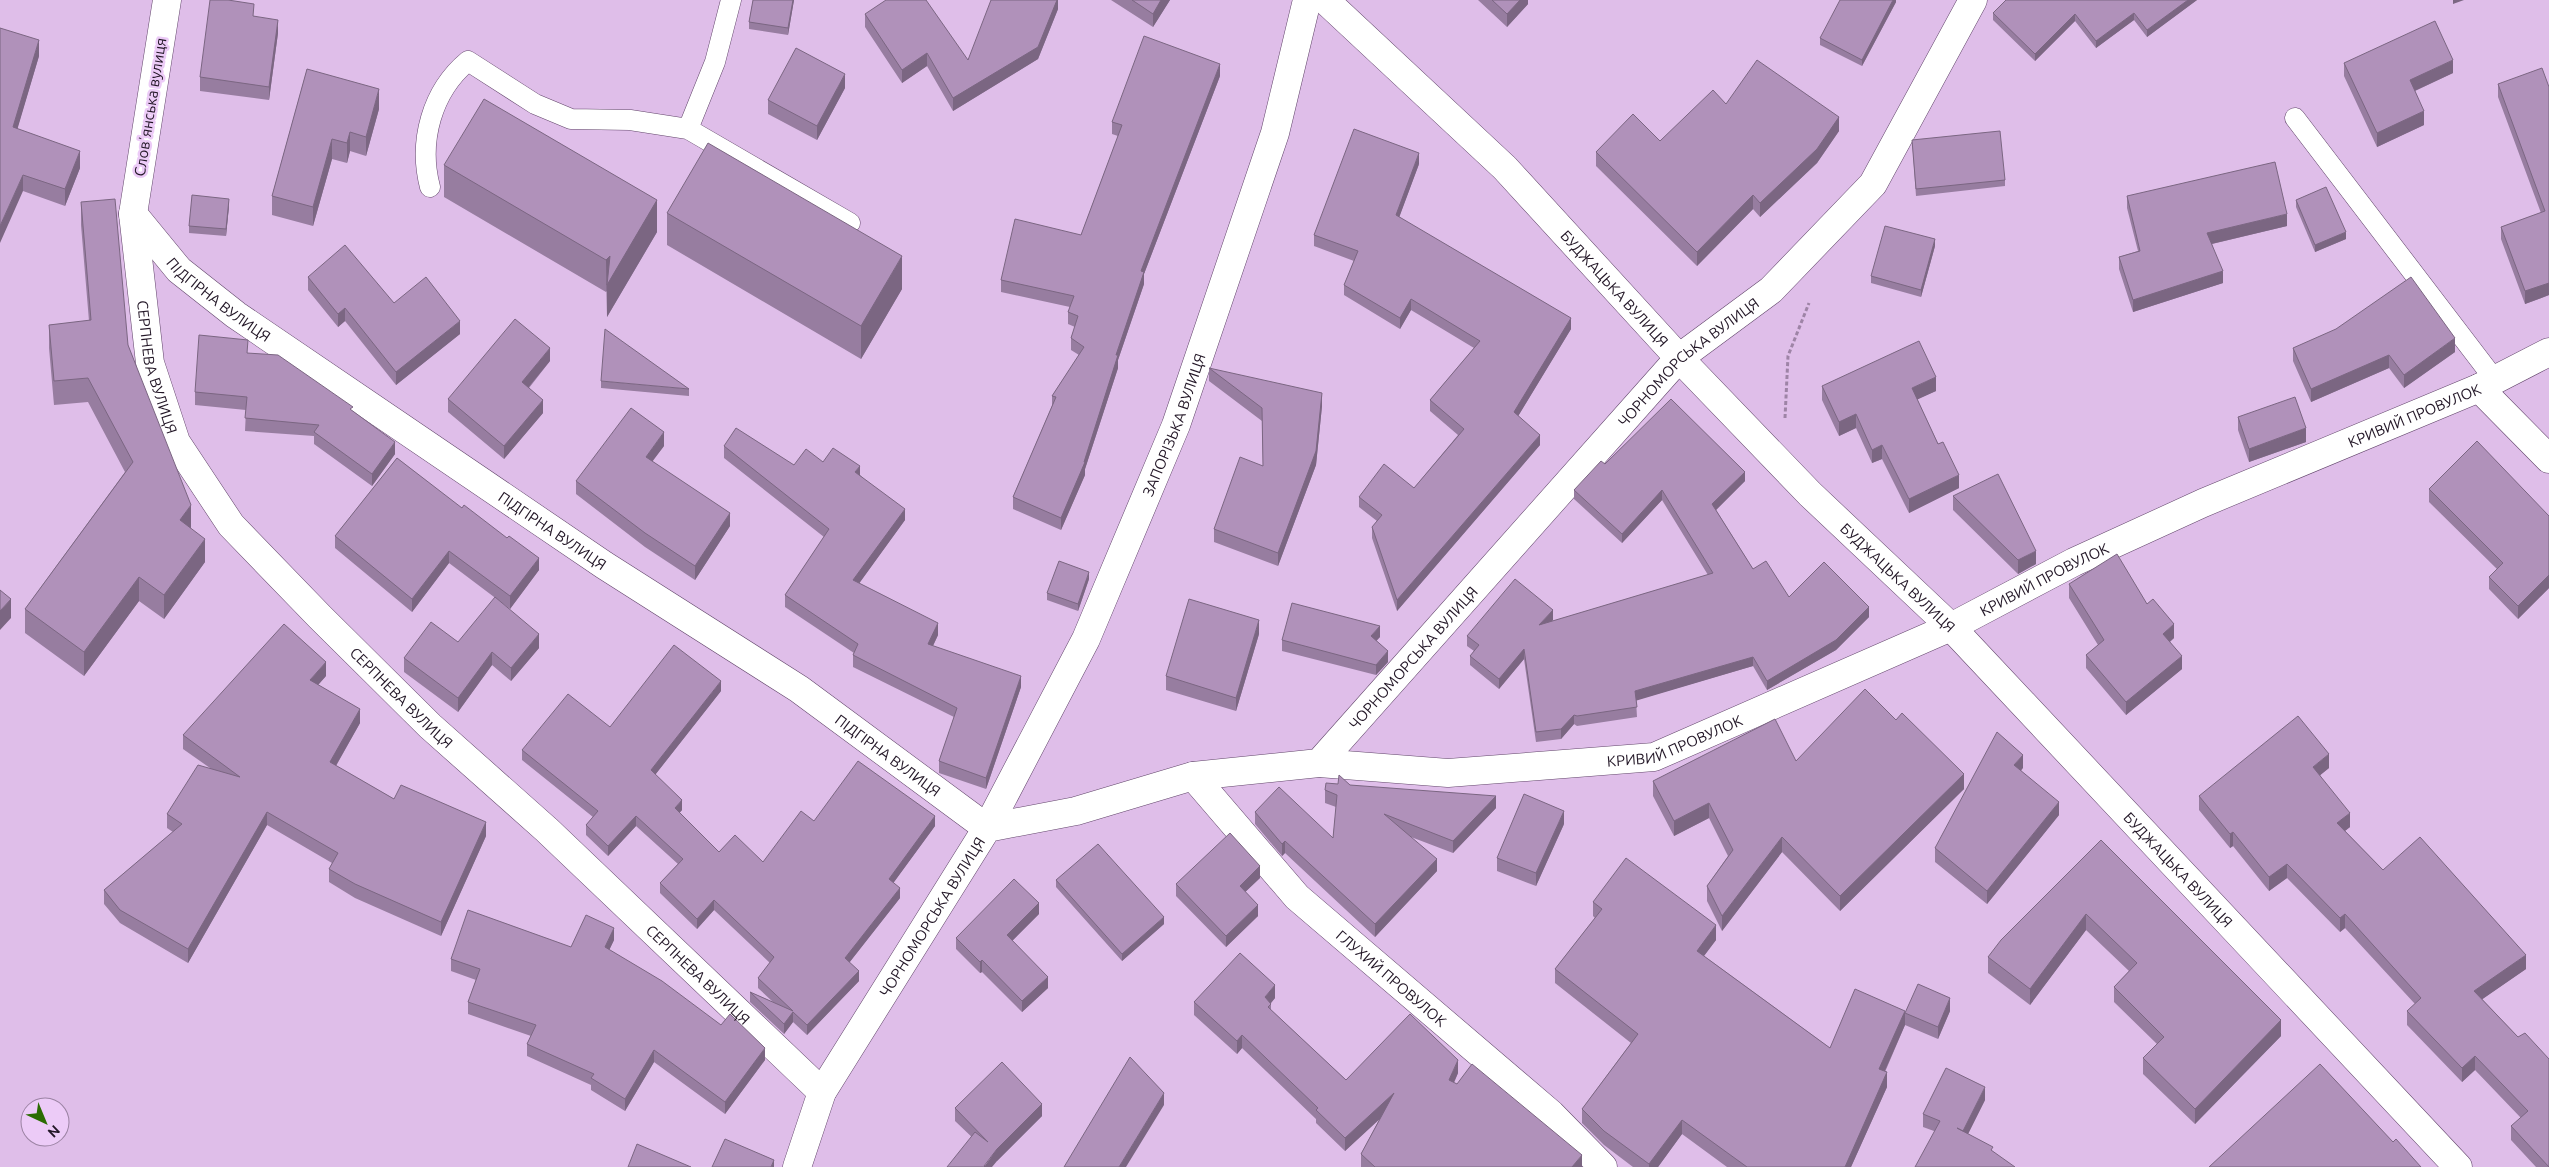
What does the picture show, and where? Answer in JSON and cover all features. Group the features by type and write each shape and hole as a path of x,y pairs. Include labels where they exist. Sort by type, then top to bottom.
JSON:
{"street":[{"name":"Словʼянська вулиця","path":"134,214 167,0"},
{"name":"ЗАПОРІЗЬКА ВУЛИЦЯ","path":"987,828 1086,639 1176,425 1275,133 1307,0"},
{"name":"БУДЖАЦЬКА ВУЛИЦЯ","path":"1325,0 1505,168 1679,358 1810,494 1951,628 2458,1167"},
{"name":"ЧОРНОМОРСЬКА ВУЛИЦЯ","path":"797,1167 822,1092 987,828 1076,811 1193,776 1319,763 1679,358 1771,290 1873,184 1973,0"},
{"name":"ПІДГІРНА ВУЛИЦЯ","path":"134,214 180,270 236,315 604,565 799,690 987,828"},
{"name":"СЕРПНЕВА ВУЛИЦЯ","path":"134,214 150,363 176,442 231,525 430,726 547,830 822,1092"},
{"name":"КРИВИЙ ПРОВУЛОК","path":"1319,763 1448,773 1654,757 1951,628 2074,562 2186,511 2487,384 2549,352"},
{"path":"2487,384 2549,459"},
{"name":"ГЛУХИЙ ПРОВУЛОК","path":"1193,776 1297,897 1551,1114 1603,1167"}],"lane":[{"path":"688,129 715,62 731,0"},
{"path":"430,187 424,165 428,124 451,75 468,60 536,104 571,119 630,120 688,129 850,223"},
{"path":"2295,118 2487,384"}],"path":[{"path":"1785,423 1788,356 1811,298"}],"building":[{"path":"210,0 228,0 254,4 253,16 278,20 269,87 200,77"},
{"path":"753,0 793,0 788,28 749,22"},
{"path":"886,0 926,0 968,60 991,0 1057,0 1038,47 953,98 927,53 902,70 865,14"},
{"path":"1132,0 1161,0 1153,14"},
{"path":"1492,0 1520,0 1507,14"},
{"path":"1840,0 1893,0 1862,60 1820,38"},
{"path":"2006,0 2188,0 2147,30 2134,13 2096,41 2075,14 2035,54 1993,13"},
{"path":"2435,21 2453,60 2410,80 2424,111 2377,133 2344,63"},
{"path":"0,28 39,40 13,127 80,151 65,189 23,175 0,226"},
{"path":"1144,36 1220,64 1141,271 1144,272 1116,355 1118,355 1085,462 1061,518 1013,497 1056,397 1052,396 1084,347 1071,338 1078,316 1068,312 1074,296 1001,280 1015,219 1081,235 1122,125 1112,122"},
{"path":"796,48 845,74 817,126 768,100"},
{"path":"1757,60 1839,117 1817,149 1760,203 1753,195 1697,252 1596,152 1633,114 1660,141 1713,90 1726,104"},
{"path":"2542,68 2549,87 2549,283 2525,291 2501,227 2545,211 2498,84"},
{"path":"307,69 379,89 366,137 350,132 347,143 332,139 313,207 272,196"},
{"path":"484,99 657,200 607,285 610,256 606,260 444,165"},
{"path":"1354,129 1419,153 1396,215 1571,318 1514,412 1540,435 1397,600 1372,527 1382,515 1359,497 1384,464 1414,488 1464,429 1430,400 1480,341 1411,299 1400,318 1344,285 1358,251 1314,235"},
{"path":"2000,131 2005,180 1916,189 1912,140"},
{"path":"708,143 902,256 861,326 667,213"},
{"path":"2275,162 2287,214 2207,233 2223,271 2133,300 2119,257 2140,251 2127,196"},
{"path":"2326,187 2346,232 2315,245 2296,200"},
{"path":"192,195 229,199 226,229 189,226"},
{"path":"115,199 128,345 191,505 180,520 205,539 164,595 139,577 84,652 25,609 133,462 88,378 54,381 49,325 91,320 81,202"},
{"path":"1885,226 1935,239 1921,290 1871,276"},
{"path":"345,245 394,303 426,277 460,321 396,372 345,308 338,314 308,277"},
{"path":"2411,277 2455,338 2404,375 2389,355 2311,389 2293,348 2336,329"},
{"path":"515,319 550,348 522,382 543,400 504,446 448,399"},
{"path":"605,329 689,389 601,381"},
{"path":"199,335 248,340 247,353 278,355 353,407 350,409 395,442 372,474 314,432 319,425 245,418 247,397 195,392"},
{"path":"1919,341 1936,377 1912,388 1938,444 1943,442 1959,475 1909,499 1882,445 1872,450 1856,414 1839,422 1822,386"},
{"path":"1209,368 1322,393 1316,451 1278,553 1214,529 1240,457 1263,466 1262,408"},
{"path":"2295,397 2306,428 2249,449 2238,417"},
{"path":"1671,399 1745,472 1712,504 1753,569 1766,561 1789,597 1824,562 1869,607 1836,640 1767,681 1753,657 1635,691 1637,707 1574,715 1561,729 1536,732 1524,649 1499,679 1470,656 1479,645 1467,636 1515,579 1553,610 1539,625 1713,573 1662,490 1622,534 1574,490 1601,461 1605,464"},
{"path":"631,408 664,432 646,457 730,513 695,566 645,533 576,481"},
{"path":"736,428 794,465 806,449 823,462 833,448 860,466 855,472 905,509 853,580 938,623 928,644 1021,676 986,778 939,761 957,708 853,655 858,644 785,595 829,529 724,446"},
{"path":"2477,441 2549,516 2549,575 2518,606 2489,577 2503,563 2429,489"},
{"path":"397,458 462,508 464,505 507,538 509,536 539,558 510,596 449,551 412,599 335,536"},
{"path":"1998,474 2036,551 2018,560 1953,496"},
{"path":"2117,554 2147,604 2153,599 2174,624 2163,634 2182,656 2126,702 2086,655 2104,640 2069,584"},
{"path":"1059,561 1089,572 1078,604 1047,593"},
{"path":"0,590 11,599 0,611"},
{"path":"495,597 539,634 511,668 492,652 458,698 404,658 431,622 458,642"},
{"path":"1189,599 1259,620 1236,698 1166,676"},
{"path":"1292,603 1380,626 1371,636 1388,651 1376,665 1282,640"},
{"path":"284,624 326,662 310,680 360,709 330,762 394,799 401,785 486,822 441,922 355,884 329,869 338,853 267,812 188,949 120,910 104,890 182,824 167,814 198,765 240,777 183,735"},
{"path":"674,645 721,681 651,770 682,800 675,808 719,852 735,835 763,862 801,811 814,821 858,761 935,816 889,879 900,888 845,958 859,971 807,1025 793,1012 784,1024 750,992 793,1011 758,978 774,957 714,900 697,919 660,883 683,859 636,816 608,846 586,825 598,811 522,750 568,694 610,727"},
{"path":"1865,689 1896,720 1902,713 1964,774 1840,896 1782,837 1722,916 1707,886 1733,850 1709,803 1674,821 1653,781 1775,719 1796,761"},
{"path":"2298,716 2329,754 2313,767 2350,813 2337,823 2383,870 2420,837 2526,955 2474,991 2518,1037 2525,1033 2549,1059 2549,1167 2511,1126 2528,1111 2475,1056 2462,1068 2407,1011 2421,998 2345,914 2340,918 2287,864 2269,877 2233,832 2230,834 2199,796"},
{"path":"1997,732 2023,755 2014,765 2059,802 1987,891 1935,848"},
{"path":"1339,775 1350,785 1496,796 1453,841 1384,814 1437,859 1375,924 1285,841 1282,844 1255,812 1279,787 1333,838 1337,795 1325,790 1326,783 1338,784"},
{"path":"1524,794 1564,811 1536,873 1497,858"},
{"path":"1230,833 1260,866 1240,886 1258,905 1226,936 1176,884"},
{"path":"2101,840 2281,1020 2195,1109 2143,1058 2164,1037 2114,987 2137,963 2086,914 2030,989 1988,957 2001,940"},
{"path":"1098,844 1164,917 1122,954 1056,880"},
{"path":"1626,858 1716,925 1697,951 1830,1048 1855,989 1905,1011 1879,1069 1887,1072 1845,1167 1747,1167 1682,1120 1649,1164 1604,1131 1582,1109 1638,1034 1555,969 1602,909 1593,902"},
{"path":"1014,879 1039,903 1007,935 1048,977 1022,1001 982,960 980,962 956,938"},
{"path":"468,910 571,947 586,915 614,928 605,947 662,981 721,1025 730,1014 765,1048 725,1102 654,1050 625,1099 591,1078 594,1074 527,1044 536,1025 468,1002 480,969 451,959"},
{"path":"1240,953 1275,985 1265,997 1271,1004 1268,1007 1346,1080 1410,1014 1458,1060 1449,1080 1457,1084 1472,1064 1582,1155 1572,1167 1375,1167 1361,1154 1394,1093 1345,1138 1316,1110 1318,1108 1242,1035 1237,1041 1194,1002"},
{"path":"1918,984 1950,998 1938,1027 1905,1013"},
{"path":"1130,1057 1164,1093 1119,1167 1064,1167"},
{"path":"1002,1062 1042,1104 997,1149 985,1167 947,1167 975,1132 988,1142 955,1108"},
{"path":"2320,1064 2393,1142 2396,1139 2421,1167 2209,1167"},
{"path":"1946,1068 1985,1087 1963,1131 1957,1128 1993,1147 1991,1150 2015,1167 1915,1167 1940,1121 1923,1114"},
{"path":"725,1139 774,1160 771,1167 712,1167"},
{"path":"637,1144 691,1167 628,1167"}]}
